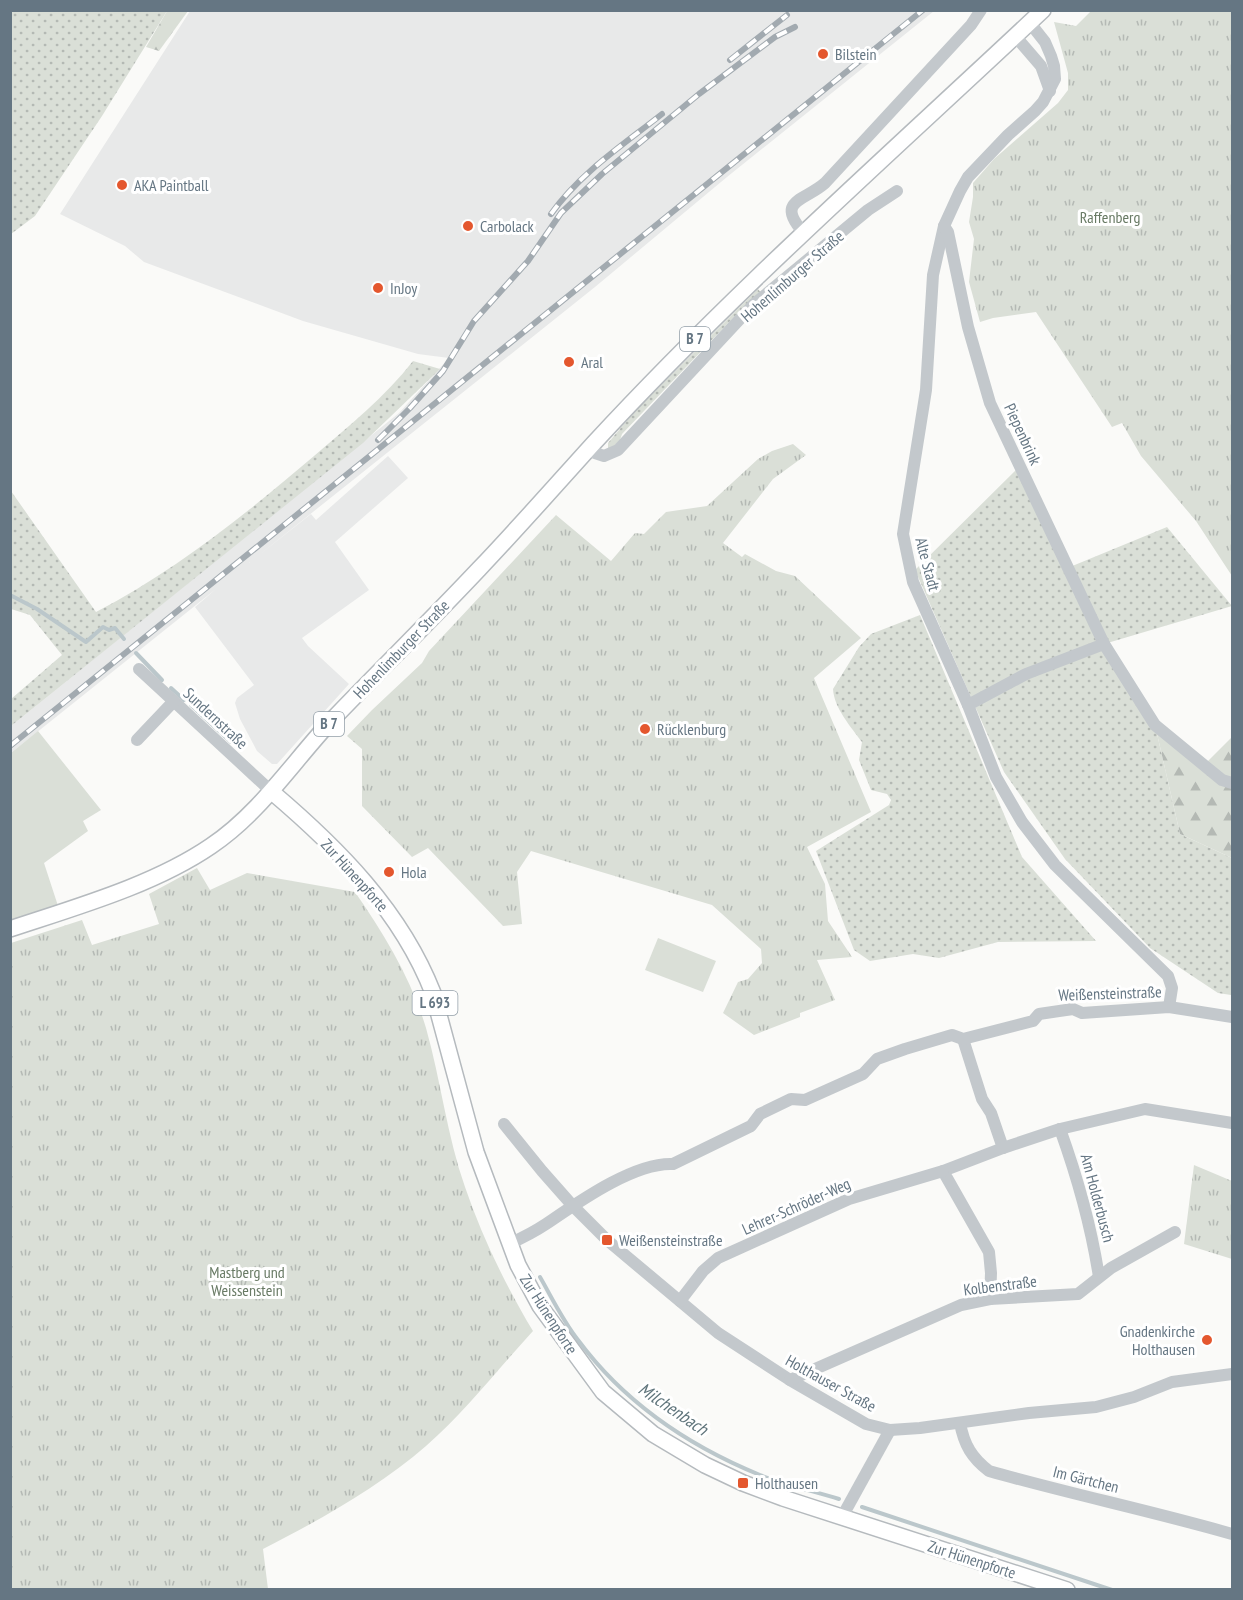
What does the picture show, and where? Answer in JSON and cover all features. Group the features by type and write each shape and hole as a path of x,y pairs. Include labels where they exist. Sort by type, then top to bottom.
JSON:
{"main road":[{"name":"Hohenlimburger Straße","path":"10,929 152,879 210,848 241,824 272,792 327,725 481,567 589,448 677,357 804,233 1043,10"},
{"name":"Zur Hünenpforte","path":"272,792 365,881 396,921 423,969 433,993 476,1152 518,1265 540,1306 603,1392 653,1434 695,1460 743,1483 1067,1590"}],"street":[{"name":"Hohenlimburger Straße","path":"804,233 794,222 791,208 793,202 815,192 825,183 970,25 981,10"},
{"path":"1030,23 1045,42 1054,66 1055,80 1050,91"},
{"path":"1016,37 1041,66 1050,91"},
{"name":"Alte Stadt","path":"1050,91 1035,111 1008,135 968,177 944,226 933,275 926,390 903,534 913,582 968,705 996,777 1022,822 1054,865 1168,976 1172,988 1169,1007"},
{"name":"Hohenlimburger Straße","path":"589,448 604,456 618,450 753,305 868,210 897,191"},
{"name":"Piepenbrink","path":"944,226 948,232 968,327 990,404 1104,644 1155,725 1222,780 1233,783"},
{"path":"968,705 1026,674 1104,644"},
{"name":"Sundernstraße","path":"139,669 272,792"},
{"path":"137,740 174,701"},
{"name":"Weißensteinstraße","path":"510,1244 545,1225 572,1205 610,1183 660,1163 673,1164 751,1126 760,1114 791,1099 805,1100 863,1074 877,1059 904,1048 952,1035 963,1039 1033,1021 1039,1014 1072,1009 1082,1013 1169,1007 1233,1017"},
{"path":"963,1039 982,1099 991,1113 1003,1148"},
{"path":"990,1299 989,1252 943,1171 1060,1129 1145,1108 1233,1123"},
{"name":"Holthauser Straße","path":"504,1124 572,1205 631,1261 717,1333 790,1380 866,1424 890,1430 1096,1407 1134,1397 1172,1382 1233,1374"},
{"name":"Am Holderbusch","path":"1060,1129 1081,1186 1093,1236 1099,1277"},
{"name":"Lehrer-Schröder-Weg","path":"680,1301 703,1271 718,1258 849,1199 943,1171"},
{"name":"Kolbenstraße","path":"790,1380 961,1305 990,1299 1078,1294 1111,1268 1175,1232"},
{"name":"Im Gärtchen","path":"960,1423 962,1436 969,1451 989,1471 1233,1534"},
{"path":"842,1517 890,1430"}],"shaded area":[{"path":"190,11 934,11 727,177 595,287 249,563 311,514 316,520 388,456 408,478 335,542 369,590 302,638 349,684 277,764 272,764 257,751 240,719 235,703 237,698 254,685 195,607 216,589 11,753 11,726 399,413 449,358 418,354 303,321 144,262 125,246 60,214"}],"green space":[{"path":"11,11 167,11 102,116 35,216 11,234"},
{"path":"167,11 188,11 159,51 146,47"},
{"name":"Raffenberg","path":"1091,11 1232,11 1232,576 1196,521 1141,456 1122,423 1112,427 1036,312 980,322 969,282 974,239 969,222 973,183 994,159 1058,103 1068,90 1068,73 1054,22 1076,26"},
{"path":"758,289 761,293 733,318 622,434 620,440 612,448 608,448 608,443 636,410"},
{"path":"413,361 440,369 363,443 11,726 11,699 62,655 30,615 11,609 11,491 96,612 182,560 236,520 366,411"},
{"path":"793,444 806,455 773,479 723,543 742,557 745,554 776,571 795,576 861,638 814,678 871,812 807,847 825,884 828,921 852,957 817,960 835,1000 800,1013 800,1017 754,1035 723,1013 738,982 748,979 762,963 761,949 712,905 531,851 517,872 522,924 503,926 428,848 412,857 362,806 362,749 347,736 422,663 429,651 556,515 611,561 635,533 644,534 666,512 707,506 758,459 772,451"},
{"path":"1018,468 1065,569 1167,527 1232,606 1104,644 1155,725 1180,834 1232,858 1231,995 1218,993 1150,948 1065,859 1004,772 915,570"},
{"path":"920,615 1022,857 1096,941 998,942 939,958 913,954 870,961 854,950 816,851 889,805 891,800 887,794 871,790 859,760 862,742 836,703 833,689 859,647 871,634"},
{"path":"1155,725 1204,765 1232,737 1232,858 1180,834"},
{"path":"38,731 101,810 83,821 88,831 44,863 60,912 11,929 11,753"},
{"name":"Mastberg und Weissenstein","path":"197,868 210,890 247,873 355,892 386,940 413,992 426,1028 453,1148 465,1187 495,1261 533,1331 454,1419 408,1461 348,1502 263,1549 268,1589 11,1589 11,943 82,920 92,945 159,924 149,894"},
{"path":"658,938 716,961 703,992 645,970"},
{"path":"1194,1165 1232,1181 1232,1259 1184,1244"}],"waterway":[{"path":"10,595 37,609 86,642 103,627 109,630 115,628 124,639"},
{"path":"136,653 162,680"},
{"path":"171,688 184,700"},
{"path":"191,705 231,742"},
{"name":"Milchenbach","path":"540,1277 567,1325 596,1362 616,1383 660,1420 708,1450 770,1479 839,1499"},
{"name":"Milchenbach","path":"862,1507 1112,1590"}],"railway":[{"path":"10,746 923,10"},
{"path":"730,60 787,15"},
{"path":"378,440 443,371 474,321 528,261 561,213 602,174 699,94 775,37 795,27"},
{"path":"551,214 575,185 617,148 662,114"}],"place":[{"name":"Bilstein","path":"823,54"},
{"name":"AKA Paintball","path":"122,185"},
{"name":"Carbolack","path":"468,226"},
{"name":"InJoy","path":"378,288"},
{"name":"Aral","path":"569,362"},
{"name":"Rücklenburg","path":"645,729"},
{"name":"Hola","path":"389,872"},
{"name":"Weißensteinstraße","path":"607,1240"},
{"name":"Gnadenkirche Holthausen","path":"1207,1340"},
{"name":"Holthausen","path":"743,1483"}]}
